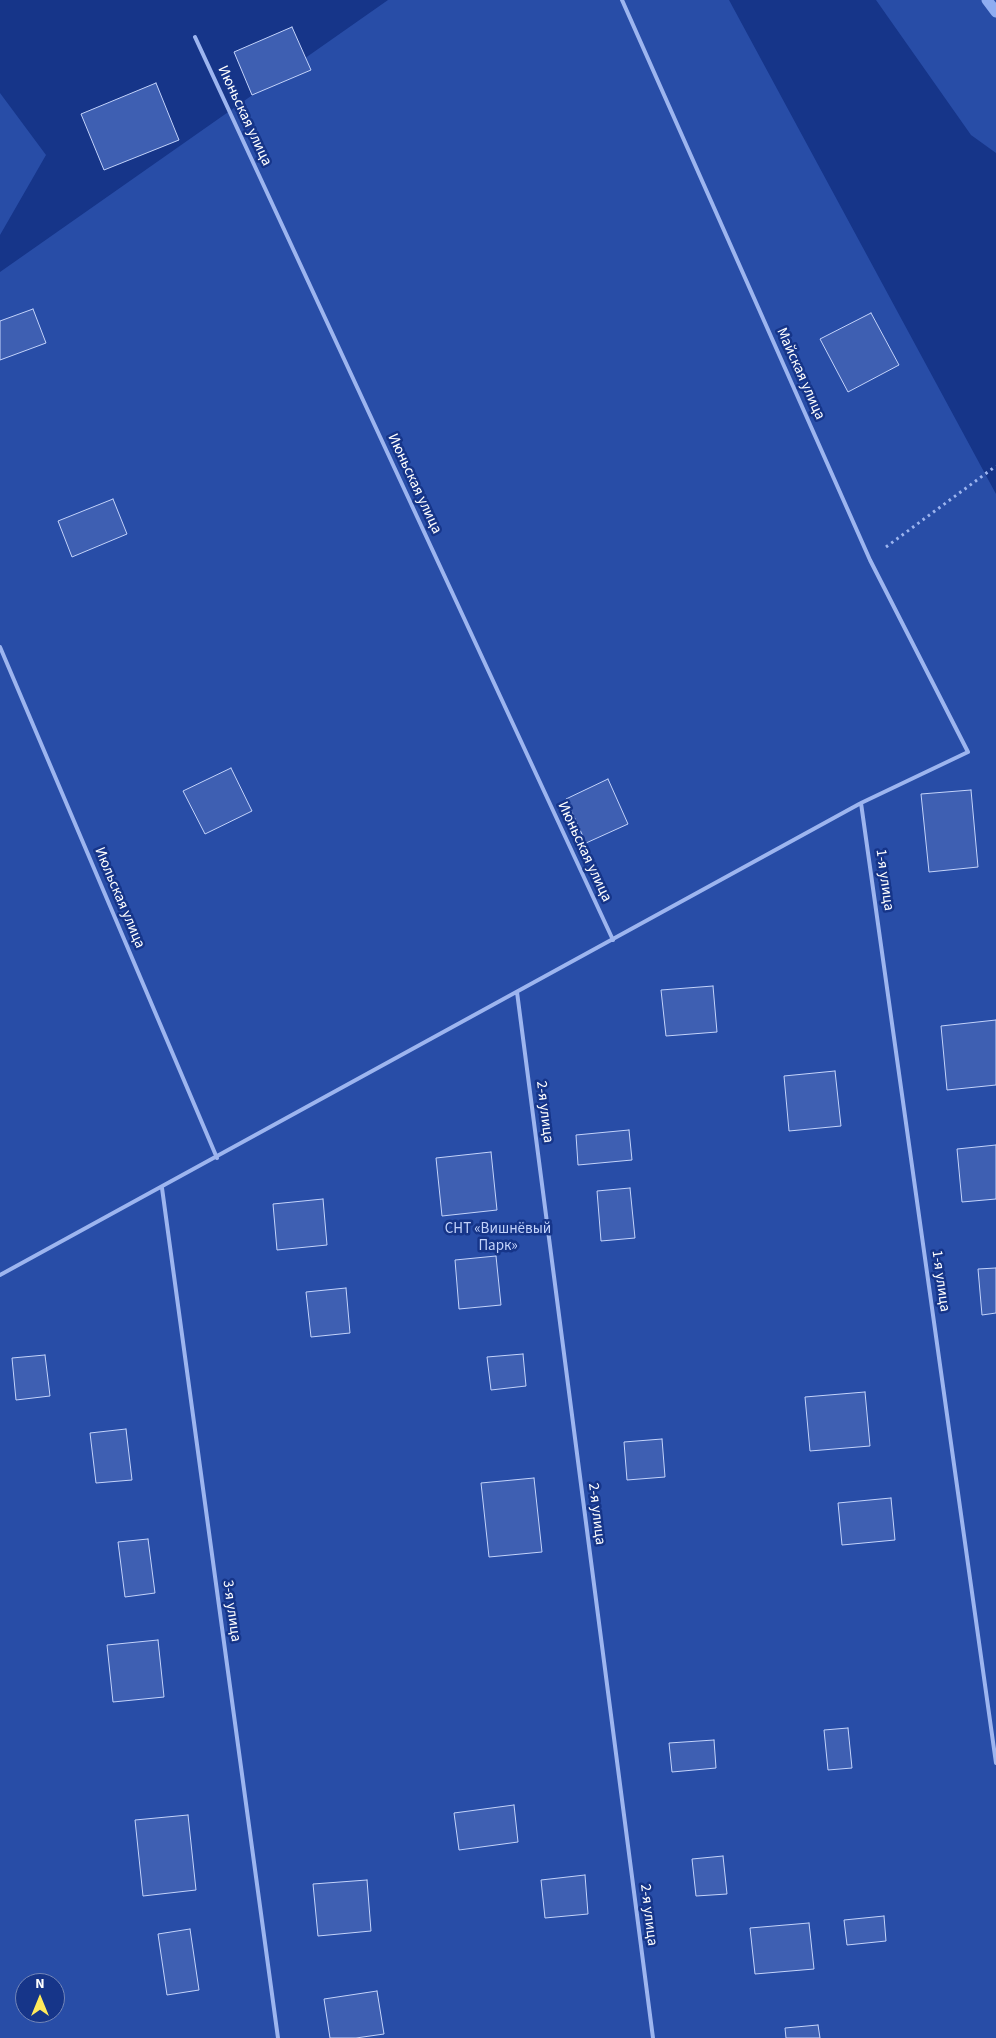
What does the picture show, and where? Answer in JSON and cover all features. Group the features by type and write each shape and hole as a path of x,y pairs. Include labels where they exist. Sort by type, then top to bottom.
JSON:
{"lane":[{"name":"Майская улица","path":"622,0 870,560 968,752 862,803"},
{"name":"Июньская улица","path":"195,37 613,940"},
{"name":"Июльская улица","path":"0,647 217,1158"},
{"path":"0,1275 217,1158 862,803"},
{"name":"1-я улица","path":"862,803 996,1762"},
{"name":"2-я улица","path":"517,992 653,2038"},
{"name":"3-я улица","path":"162,1188 278,2038"}],"path":[{"path":"870,560 996,466"}],"green space":[{"name":"СНТ «Вишнёвый Парк»","path":"388,0 729,0 996,494 996,2038 0,2038 0,272"},
{"path":"876,0 996,0 996,153 971,135"},
{"path":"0,93 46,155 0,235"}],"building":[{"path":"292,27 311,70 252,95 234,52"},
{"path":"156,83 179,140 104,170 81,114"},
{"path":"33,309 46,343 0,360 0,321"},
{"path":"871,313 899,365 848,392 820,339"},
{"path":"113,499 127,534 72,557 58,521"},
{"path":"231,768 252,811 205,834 183,791"},
{"path":"608,779 628,824 586,843 566,799"},
{"path":"971,790 978,867 929,872 921,794"},
{"path":"713,986 717,1032 666,1036 661,990"},
{"path":"996,1020 996,1085 947,1090 941,1026"},
{"path":"835,1071 841,1126 789,1131 784,1076"},
{"path":"629,1130 632,1160 578,1165 576,1135"},
{"path":"996,1145 996,1199 962,1202 957,1149"},
{"path":"491,1152 497,1210 442,1216 436,1158"},
{"path":"630,1188 635,1238 601,1241 597,1191"},
{"path":"323,1199 327,1245 277,1250 273,1204"},
{"path":"496,1256 501,1305 459,1309 455,1260"},
{"path":"996,1268 996,1313 982,1315 978,1269"},
{"path":"346,1288 350,1333 311,1337 306,1292"},
{"path":"523,1354 526,1386 491,1390 487,1357"},
{"path":"45,1355 50,1396 16,1400 12,1358"},
{"path":"865,1392 870,1446 810,1451 805,1397"},
{"path":"126,1429 132,1480 96,1483 90,1433"},
{"path":"662,1439 665,1477 627,1480 624,1442"},
{"path":"534,1478 542,1552 489,1557 481,1483"},
{"path":"891,1498 895,1540 842,1545 838,1503"},
{"path":"148,1539 155,1593 125,1597 118,1542"},
{"path":"158,1640 164,1697 113,1702 107,1645"},
{"path":"848,1728 852,1768 828,1770 824,1730"},
{"path":"714,1740 716,1768 672,1772 669,1743"},
{"path":"514,1805 518,1842 459,1850 454,1813"},
{"path":"188,1815 196,1890 143,1896 135,1820"},
{"path":"723,1856 727,1894 696,1896 692,1859"},
{"path":"585,1875 588,1914 545,1918 541,1880"},
{"path":"367,1880 371,1931 318,1936 313,1884"},
{"path":"884,1916 886,1941 847,1945 844,1920"},
{"path":"809,1923 814,1969 755,1974 750,1928"},
{"path":"190,1929 199,1990 167,1995 158,1934"},
{"path":"377,1991 384,2034 356,2038 330,2038 324,1999"},
{"path":"818,2025 820,2038 786,2038 785,2028"}],"waterway":[{"path":"987,0 996,12"}]}
